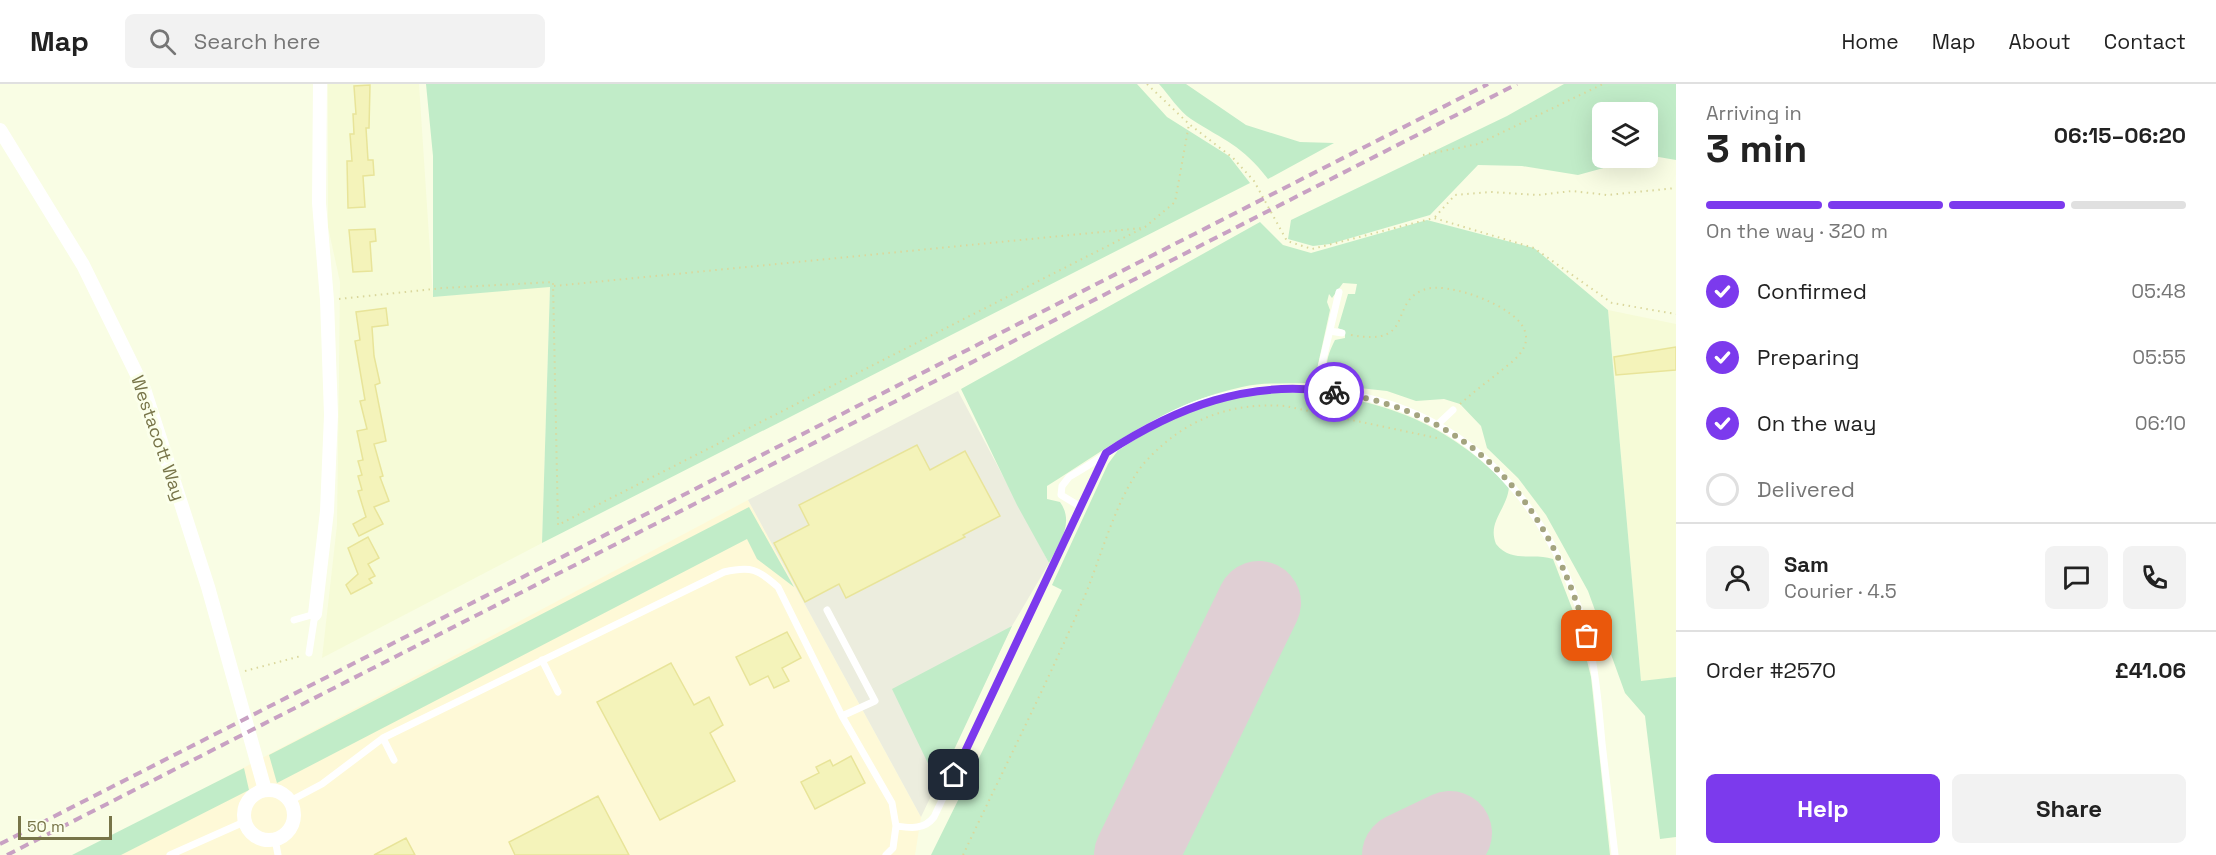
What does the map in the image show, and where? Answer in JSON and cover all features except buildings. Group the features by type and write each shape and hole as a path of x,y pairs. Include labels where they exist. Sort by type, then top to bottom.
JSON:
{"street":[{"path":"315,614 327,500 330,415 327,300 319,203 320,84"},
{"name":"Westacott Way","path":"0,130 83,265 144,389 208,587 265,790"},
{"path":"265,790 275,790 290,801 294,816 292,824 282,836 275,839 253,835 244,822 247,801 258,791 265,790"}],"lane":[{"path":"1316,389 1339,292"},
{"path":"1330,331 1342,333"},
{"path":"1081,507 1064,499 1062,486 1069,477 1149,426 1206,401 1275,388 1316,389 1397,406 1437,425 1480,455 1519,493 1547,533 1565,573 1584,625 1593,664 1615,855"},
{"path":"1437,425 1453,410"},
{"path":"896,826 920,828 928,825 934,818 1106,453"},
{"path":"290,801 322,784 383,738 724,572 744,568 762,572 778,587 842,717 892,803 896,826 893,848 886,855"},
{"path":"827,610 875,700 842,717"},
{"path":"294,620 315,614 309,653"},
{"path":"542,660 558,692"},
{"path":"383,738 394,760"},
{"path":"170,855 244,822"},
{"path":"275,839 278,855"}],"path":[{"path":"1147,84 1189,124 1233,158 1254,181 1287,241 1312,249 1434,218 1534,248 1612,303 1676,314"},
{"path":"1424,154 1478,144 1603,84"},
{"path":"327,300 443,288 554,282 558,525 1145,227 1175,202 1189,124"},
{"path":"1434,218 1455,195 1491,192 1538,195 1572,191 1607,195 1676,188"},
{"path":"554,286 1145,227"},
{"path":"1342,333 1373,338 1386,335 1398,324 1415,295 1430,288 1452,290 1497,305 1523,327 1526,334 1524,349 1453,410"},
{"path":"963,855 1084,599 1128,490 1145,462 1174,435 1196,421 1222,410 1263,405 1285,406 1444,439"},
{"path":"231,675 309,653"}],"shaded area":[{"path":"328,84 419,84 433,297 550,286 542,543 322,658 337,525 340,282 328,227"},
{"path":"426,84 1137,84 1167,117 1229,156 1250,183 542,543 550,287 433,297 433,156"},
{"path":"1159,84 1186,84 1246,125 1300,142 1334,143 1268,179 1250,158 1232,144 1187,116"},
{"path":"1564,84 1676,84 1676,160 1658,157 1658,102 1592,102 1592,168 1604,168 1578,175 1522,166 1478,165 1430,215 1330,244 1313,246 1288,239 1291,220 1507,116"},
{"path":"1427,220 1534,248 1608,310 1641,681 1676,677 1676,837 1660,839 1645,716 1625,693 1588,591 1546,515 1518,478 1487,448 1481,426 1460,404 1444,399 1416,401 1387,391 1332,385 1327,368 1328,357 1335,340 1345,338 1345,331 1338,328 1348,294 1355,294 1357,284 1343,283 1332,298 1329,294 1327,302 1330,310 1317,369 1306,383 1250,385 1189,403 1117,441 1047,486 1047,499 1060,502 1066,518 1064,533 1049,563 1017,505 961,389 1260,222 1283,245 1311,253"},
{"path":"1608,310 1676,324 1676,677 1641,682"},
{"path":"958,391 1049,563 1012,626 921,817 748,500"},
{"path":"1270,392 1338,397 1370,403 1400,413 1457,442 1509,487 1494,529 1496,544 1502,550 1516,556 1553,559 1578,624 1591,677 1610,855 931,855 1062,590 1052,585 1108,464 1119,449 1153,428 1194,409 1230,398"},
{"path":"748,500 921,817 915,855 79,855"},
{"path":"749,507 794,587 757,559 747,539 277,783 269,755"},
{"path":"1012,626 938,784 892,689"},
{"path":"244,768 249,790 121,855 72,855"}],"runway":[{"path":"1136,855 1259,603"},
{"path":"1404,855 1450,833"}],"railway":[{"path":"0,844 1488,84"},
{"path":"7,855 1517,84"}],"way so far":[{"path":"1334,392 1397,406 1422,417 1473,449 1503,475 1535,514 1553,544 1569,582 1587,636"}],"route":[{"path":"954,775 1106,453 1149,426 1206,401 1244,392 1275,388 1302,388 1334,392"}]}
